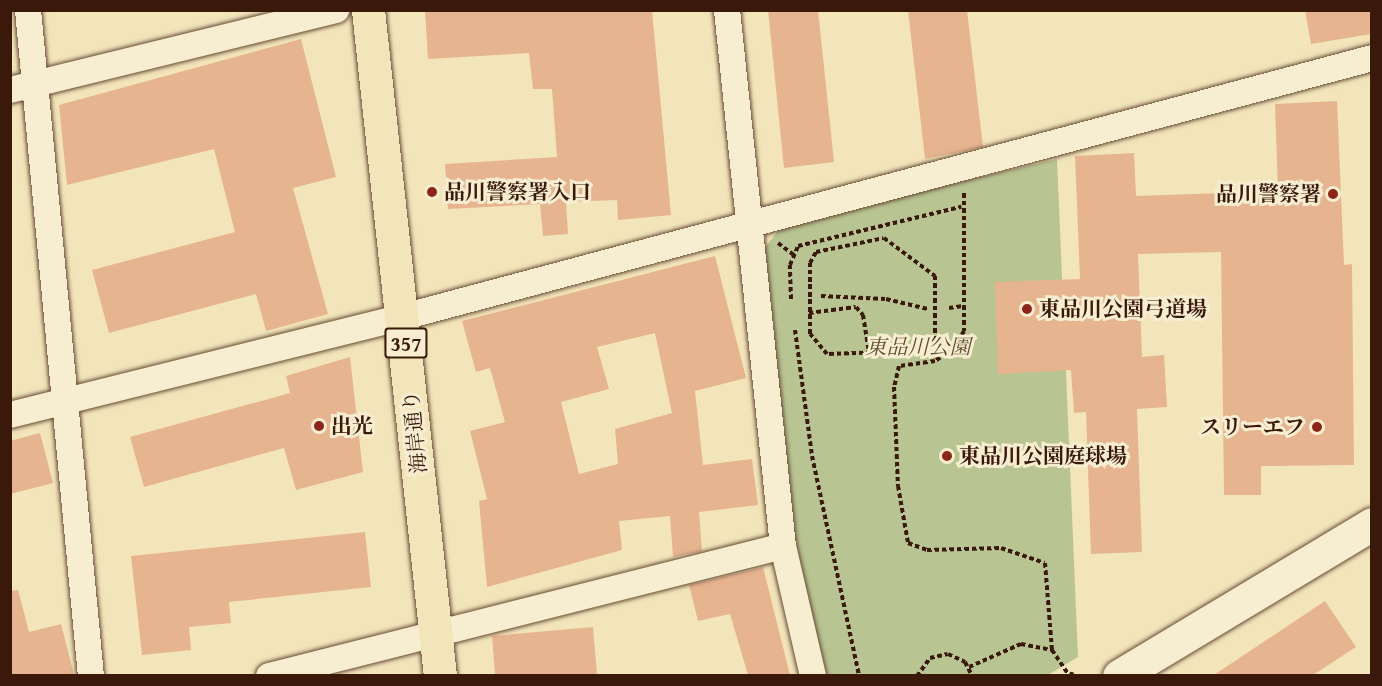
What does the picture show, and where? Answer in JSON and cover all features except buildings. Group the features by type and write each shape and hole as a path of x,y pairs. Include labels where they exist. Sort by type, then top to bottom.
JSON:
{"highway":[{"name":"海岸通り","path":"368,10 440,675"}],"street":[{"path":"28,10 67,401 91,675"},
{"path":"10,90 336,10"},
{"path":"727,10 747,221 783,546 813,675"},
{"path":"10,415 403,317 747,221 1371,58"},
{"path":"1119,675 1371,524"},
{"path":"269,675 783,546"}],"path":[{"path":"791,299 794,255 798,246 961,207 963,331 953,350 935,361 899,366 894,387 898,486 908,543 927,550 1001,548 1045,562 1052,651 1070,674"},
{"path":"884,238 935,276 939,330 925,349 869,353 826,354 815,347 809,313 810,264 816,252 884,238"},
{"path":"777,243 794,255"},
{"path":"821,296 886,299 928,309"},
{"path":"949,308 963,306"},
{"path":"809,313 856,307 863,315 869,353"},
{"path":"795,330 818,489 859,675"},
{"path":"969,667 1021,644 1052,651"},
{"path":"916,675 938,655 957,657 969,667 972,675"}],"green space":[{"name":"東品川公園","path":"1057,159 1078,657 1048,675 827,675 792,551 761,253 783,224"}],"place":[{"name":"品川警察署入口","path":"432,192"},
{"name":"品川警察署","path":"1333,194"},
{"name":"東品川公園弓道場","path":"1027,309"},
{"name":"出光","path":"319,426"},
{"name":"スリーエフ","path":"1317,427"},
{"name":"東品川公園庭球場","path":"947,456"}]}
